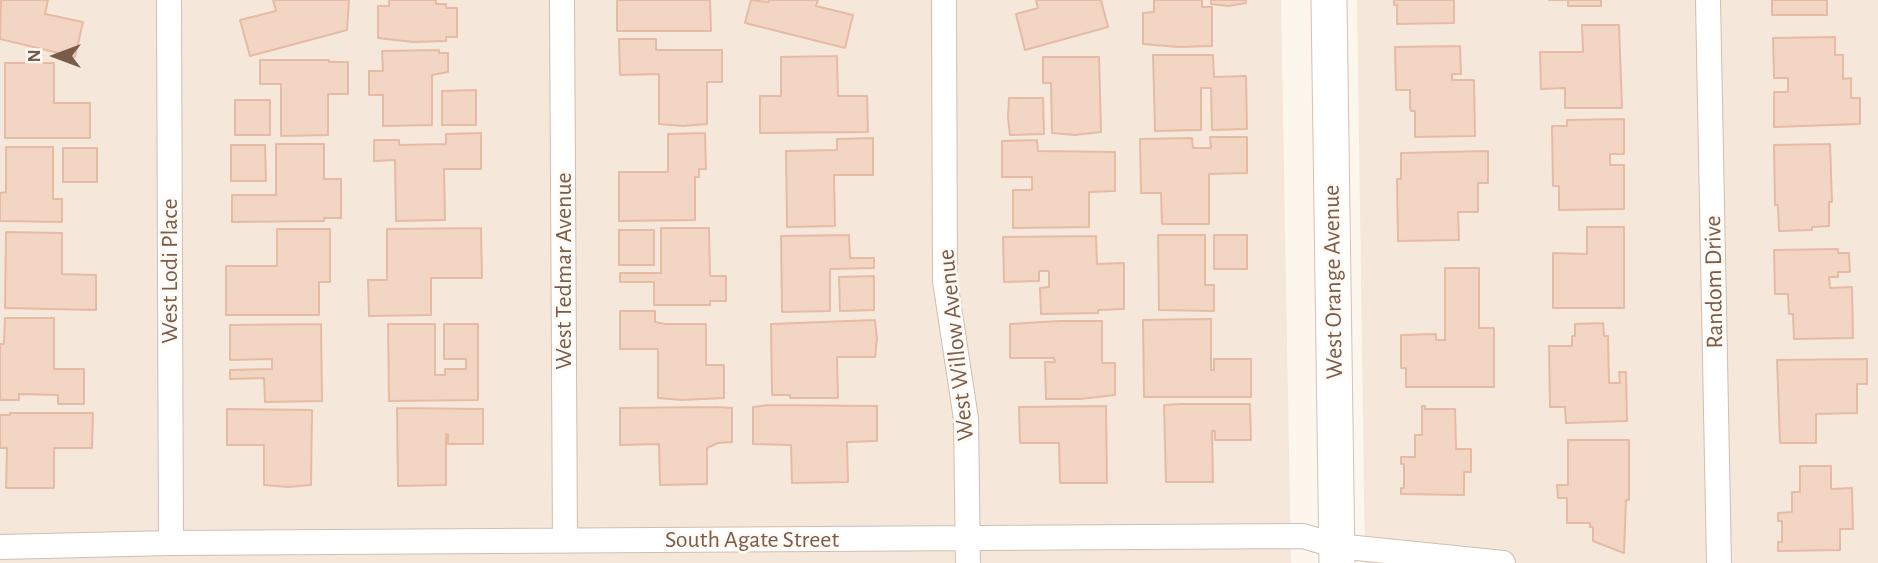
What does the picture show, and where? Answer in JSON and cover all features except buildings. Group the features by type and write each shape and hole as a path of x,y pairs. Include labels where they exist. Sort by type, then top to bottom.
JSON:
{"street":[{"name":"West Lodi Place","path":"169,0 171,542"},
{"name":"West Tedmar Avenue","path":"562,0 565,541"},
{"name":"West Willow Avenue","path":"944,0 945,281 966,419 968,563"},
{"name":"West Orange Avenue","path":"1329,0 1337,554"},
{"name":"Random Drive","path":"1708,0 1719,563"},
{"name":"South Agate Street","path":"0,547 171,542 1303,536 1337,554 1503,563"}],"shaded area":[{"path":"0,0 1281,0 1291,563 0,563"},
{"path":"1357,0 1878,0 1878,563 1365,563"}]}
